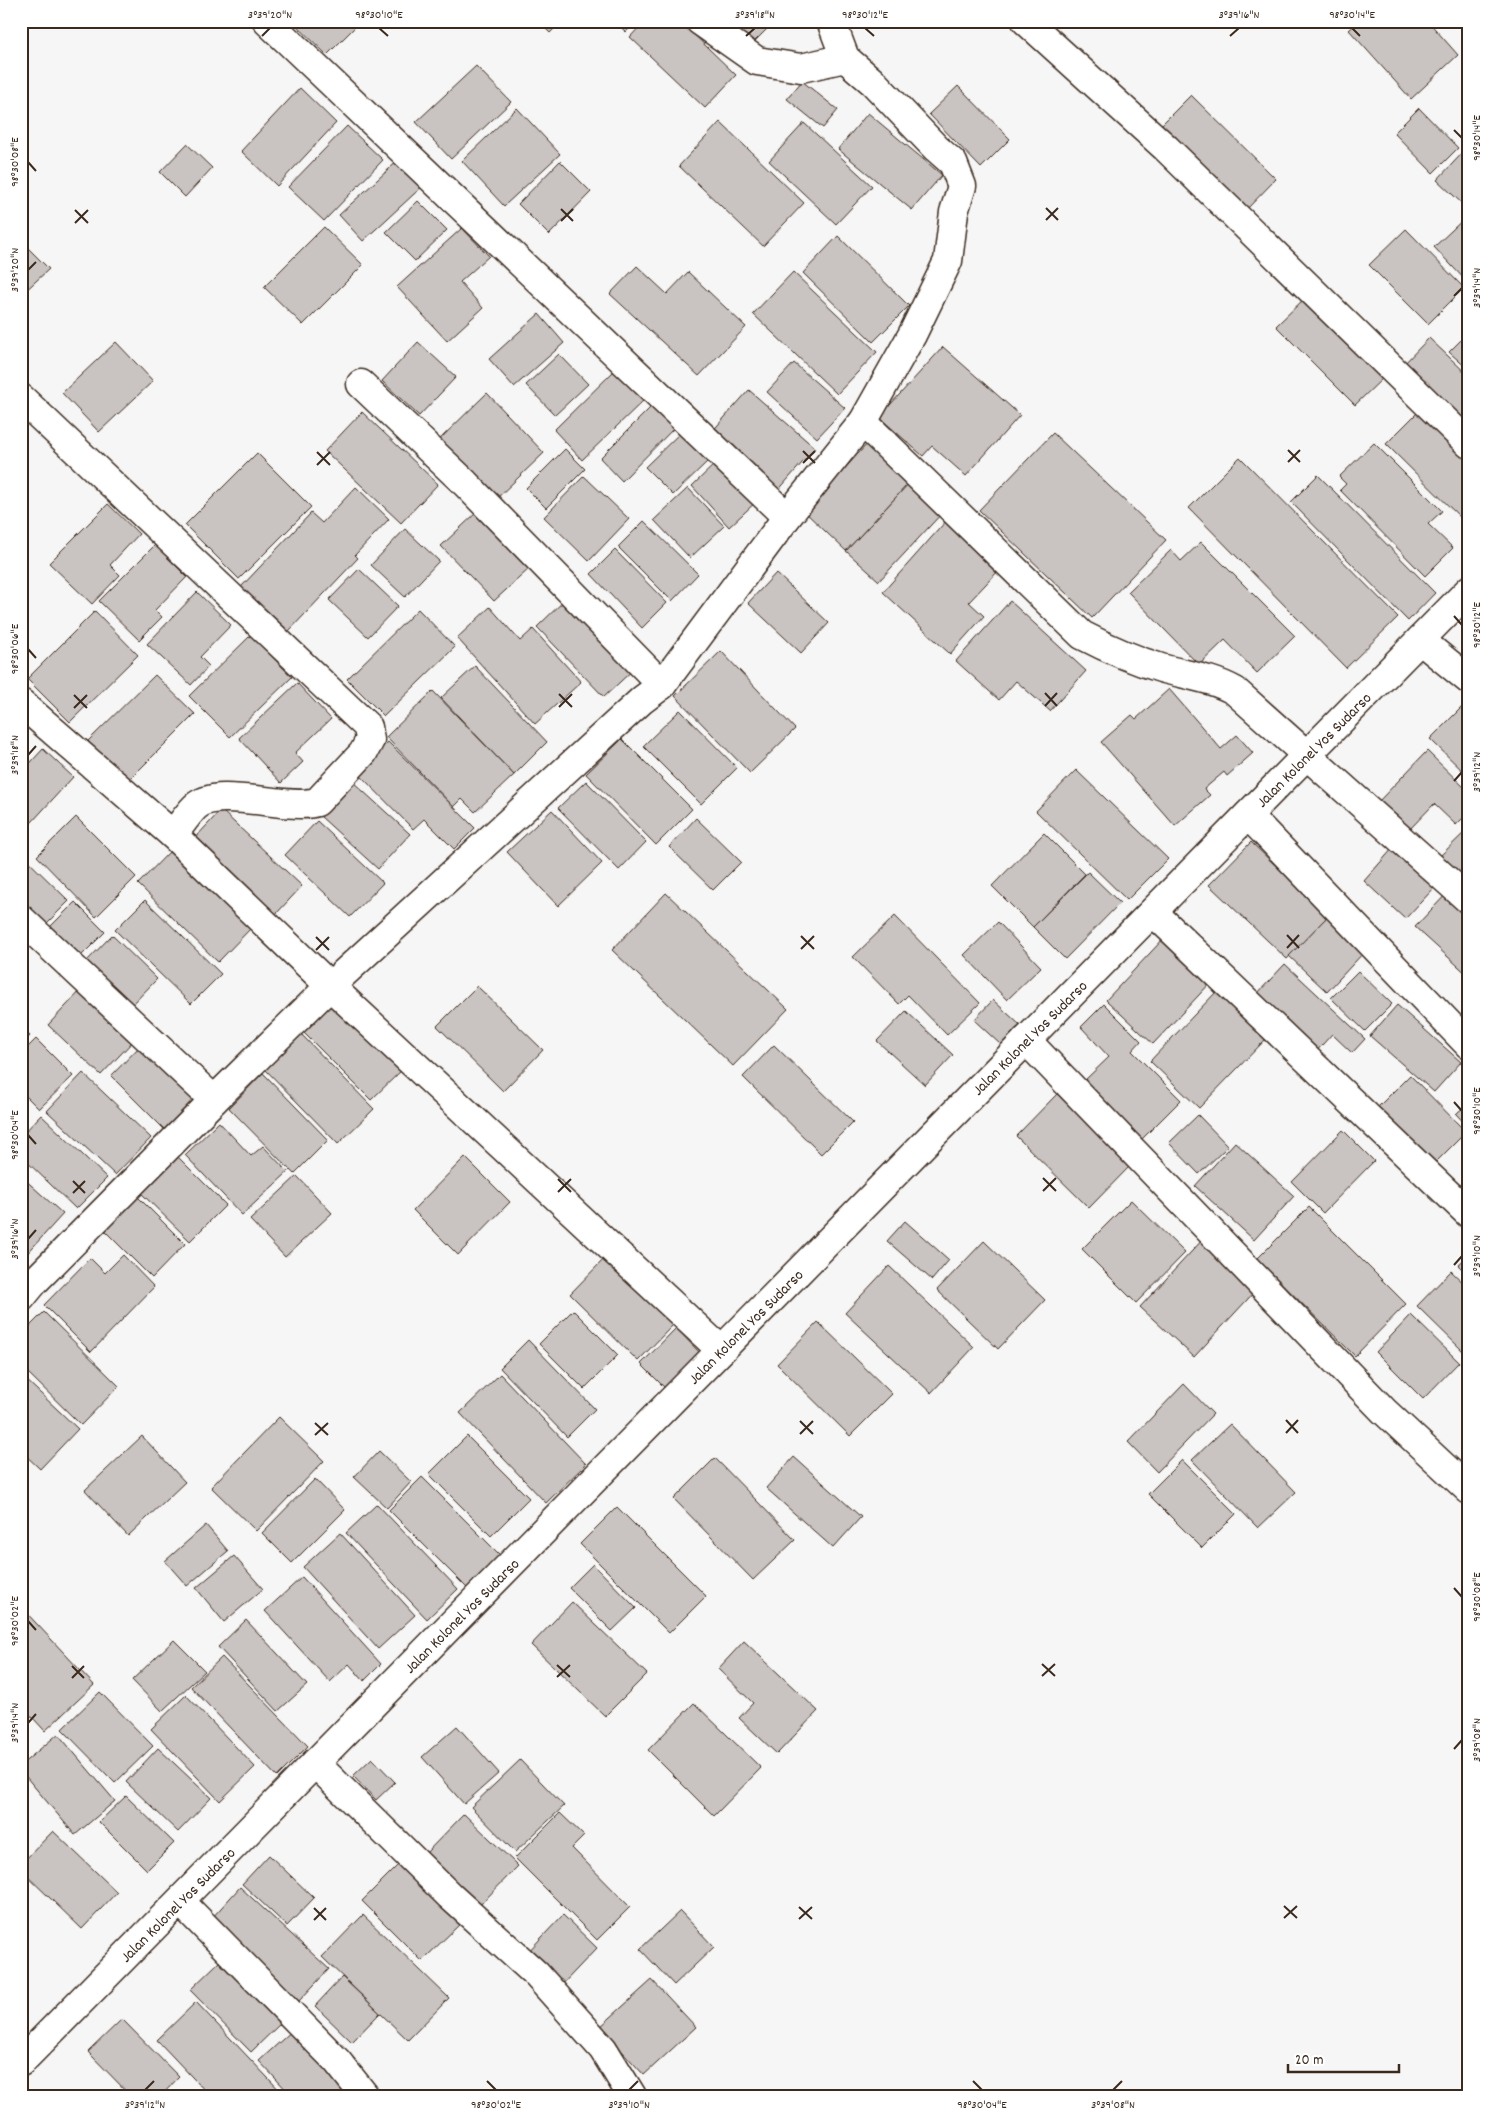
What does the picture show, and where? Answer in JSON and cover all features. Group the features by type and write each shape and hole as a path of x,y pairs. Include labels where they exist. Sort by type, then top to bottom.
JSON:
{"street":[{"path":"267,21 787,517"},
{"path":"700,21 757,61 801,68 844,58"},
{"path":"26,1283 330,986 642,700 662,685 787,517 863,422 912,335 948,261 954,212 962,186 953,163 936,148 874,83 844,58 831,21"},
{"path":"1026,21 1166,148 1469,444"},
{"path":"361,384 465,483 662,685"},
{"path":"21,398 368,727 370,740 363,753 318,802 266,802 218,797 206,799 195,806 173,835"},
{"path":"863,422 1082,635 1110,649 1159,667 1220,683 1246,700 1469,900"},
{"name":"Jalan Kolonel Yos Sudarso","path":"25,2052 180,1901 1469,590"},
{"path":"1420,640 1469,680"},
{"path":"21,704 173,835 330,986 721,1350"},
{"path":"1248,815 1469,1045"},
{"path":"1152,912 1469,1214"},
{"path":"21,919 214,1100"},
{"path":"1026,1040 1384,1411 1469,1490"},
{"path":"315,1763 450,1896 536,1974 603,2049 632,2096"},
{"path":"180,1901 337,2061 365,2096"}],"building":[{"path":"292,21 361,21 327,55"},
{"path":"538,21 562,21 550,33"},
{"path":"614,21 637,21 626,32"},
{"path":"645,21 680,21 736,75 705,108 630,37"},
{"path":"721,21 775,21 748,48"},
{"path":"1359,21 1428,21 1458,55 1411,99 1349,30"},
{"path":"476,66 511,102 451,159 416,122"},
{"path":"802,81 838,110 823,128 787,99"},
{"path":"958,86 1010,139 981,168 929,114"},
{"path":"300,88 336,123 277,186 241,151"},
{"path":"1191,95 1276,179 1244,212 1158,128"},
{"path":"517,108 560,154 504,206 462,161"},
{"path":"1419,108 1458,148 1433,173 1394,133"},
{"path":"868,113 942,175 912,210 838,149"},
{"path":"720,122 804,203 763,246 679,166"},
{"path":"804,123 872,186 836,224 769,161"},
{"path":"347,126 383,160 324,221 288,187"},
{"path":"187,144 212,168 185,197 160,172"},
{"path":"1469,146 1469,210 1437,180"},
{"path":"402,157 426,183 363,241 339,215"},
{"path":"560,161 591,192 549,235 518,204"},
{"path":"418,201 447,230 415,261 386,232"},
{"path":"1469,216 1469,284 1434,247"},
{"path":"324,227 363,265 303,325 264,287"},
{"path":"462,228 489,256 460,282 483,308 447,341 397,287"},
{"path":"1406,229 1464,288 1428,324 1369,265"},
{"path":"838,236 909,306 873,342 803,273"},
{"path":"21,241 49,269 21,295"},
{"path":"637,266 667,294 688,272 746,327 699,376 610,294"},
{"path":"793,272 877,352 837,394 753,314"},
{"path":"1306,297 1385,376 1355,405 1276,326"},
{"path":"539,314 564,343 514,387 489,359"},
{"path":"1469,332 1469,370 1449,352"},
{"path":"1429,338 1469,376 1469,419 1462,426 1401,367"},
{"path":"116,342 153,381 99,432 62,393"},
{"path":"418,342 456,377 419,416 382,381"},
{"path":"943,347 1020,415 966,476 932,446 923,456 879,417"},
{"path":"559,354 588,384 555,415 526,385"},
{"path":"794,363 845,408 817,438 767,392"},
{"path":"616,369 645,399 582,460 554,430"},
{"path":"749,390 815,448 776,493 709,435"},
{"path":"487,393 544,453 495,500 438,441"},
{"path":"654,404 676,426 622,481 600,458"},
{"path":"1422,408 1469,454 1469,526 1386,444"},
{"path":"362,412 438,484 401,523 325,451"},
{"path":"682,431 710,459 673,495 645,467"},
{"path":"1053,433 1166,540 1092,618 979,510"},
{"path":"868,443 910,482 846,551 805,512"},
{"path":"1374,443 1442,511 1428,524 1453,548 1425,576 1340,490 1346,484 1339,477"},
{"path":"565,449 585,469 546,508 526,488"},
{"path":"257,453 311,507 239,579 185,525"},
{"path":"1240,457 1398,617 1346,668 1189,508"},
{"path":"720,459 758,500 729,527 692,486"},
{"path":"1318,475 1435,593 1408,621 1291,502"},
{"path":"584,476 629,519 589,561 544,517"},
{"path":"910,482 943,512 879,581 846,551"},
{"path":"356,487 389,519 355,555 358,558 288,632 241,587 311,513 322,523"},
{"path":"688,488 724,526 690,558 654,520"},
{"path":"108,504 139,534 110,565 120,575 92,604 49,563"},
{"path":"477,512 530,568 494,601 441,546"},
{"path":"947,520 1001,568 969,602 984,616 950,654 883,592"},
{"path":"644,521 698,574 672,601 618,547"},
{"path":"405,529 439,561 405,597 371,565"},
{"path":"1201,542 1295,636 1257,673 1225,640 1199,665 1128,592 1171,550 1181,561"},
{"path":"155,545 187,577 155,610 162,617 139,640 99,601"},
{"path":"615,550 667,603 642,628 591,574"},
{"path":"359,569 398,606 368,637 329,600"},
{"path":"776,573 829,623 801,653 748,603"},
{"path":"197,592 231,625 200,657 209,666 191,685 147,644"},
{"path":"569,596 637,666 604,697 537,627"},
{"path":"1010,601 1086,671 1050,711 1016,681 999,700 956,661"},
{"path":"490,607 520,641 533,629 581,682 535,724 457,638"},
{"path":"418,609 455,647 384,716 347,679"},
{"path":"95,611 138,655 70,722 27,679"},
{"path":"251,635 292,677 230,737 189,696"},
{"path":"721,651 795,729 750,773 675,696"},
{"path":"475,666 547,742 514,775 441,698"},
{"path":"155,675 195,714 128,781 88,741"},
{"path":"297,683 331,719 295,753 303,762 281,783 239,738"},
{"path":"1169,689 1221,749 1237,735 1253,753 1227,776 1224,772 1204,789 1210,795 1175,826 1101,742 1132,715 1136,719"},
{"path":"433,691 514,775 475,812 462,799 454,807 386,737"},
{"path":"1469,700 1469,777 1430,739"},
{"path":"680,710 737,768 701,804 643,746"},
{"path":"622,739 692,809 656,845 586,774"},
{"path":"388,742 475,828 454,849 424,819 413,829 357,772"},
{"path":"43,749 73,777 21,834 21,773"},
{"path":"1427,751 1469,792 1469,812 1456,825 1434,804 1408,831 1378,802"},
{"path":"1076,770 1168,859 1127,900 1036,811"},
{"path":"352,781 410,834 378,869 320,816"},
{"path":"586,781 646,842 619,870 558,808"},
{"path":"221,810 302,886 276,914 195,838"},
{"path":"552,810 602,863 558,906 507,852"},
{"path":"76,817 136,877 96,917 37,856"},
{"path":"696,818 741,862 713,890 669,847"},
{"path":"317,821 383,883 350,917 285,855"},
{"path":"1469,828 1469,886 1439,857"},
{"path":"1044,833 1085,874 1033,927 992,886"},
{"path":"1251,842 1328,916 1287,959 1209,885"},
{"path":"173,848 253,926 218,962 138,884"},
{"path":"1393,848 1436,886 1405,919 1364,881"},
{"path":"21,854 69,901 39,931 21,914"},
{"path":"1088,872 1120,903 1065,959 1033,927"},
{"path":"1450,890 1469,907 1469,976 1415,927"},
{"path":"666,893 788,1009 733,1066 612,950"},
{"path":"145,900 221,974 191,1004 115,930"},
{"path":"75,902 105,932 75,962 45,932"},
{"path":"895,916 980,1003 947,1035 908,995 899,1004 853,957"},
{"path":"1328,916 1365,951 1327,992 1289,956"},
{"path":"998,922 1041,967 1007,1000 964,955"},
{"path":"21,924 37,940 21,955"},
{"path":"112,935 157,979 130,1007 85,963"},
{"path":"1166,936 1213,980 1153,1044 1106,1000"},
{"path":"1285,964 1365,1039 1352,1053 1332,1034 1314,1054 1254,997"},
{"path":"1358,971 1392,1004 1365,1031 1331,998"},
{"path":"477,986 543,1050 503,1091 437,1026"},
{"path":"83,988 136,1038 101,1075 48,1025"},
{"path":"1218,990 1267,1038 1199,1108 1150,1061"},
{"path":"337,999 405,1067 371,1100 303,1032"},
{"path":"993,1000 1020,1025 1001,1045 974,1020"},
{"path":"1104,1004 1141,1041 1132,1051 1181,1100 1142,1139 1084,1081 1109,1057 1081,1027"},
{"path":"1397,1005 1461,1062 1434,1092 1370,1036"},
{"path":"906,1011 953,1055 925,1085 877,1041"},
{"path":"21,1027 30,1036 21,1045"},
{"path":"299,1032 374,1109 338,1144 263,1067"},
{"path":"36,1039 73,1076 39,1109 21,1091 21,1054"},
{"path":"145,1041 200,1096 165,1130 111,1076"},
{"path":"774,1045 853,1122 821,1154 743,1077"},
{"path":"83,1073 151,1138 115,1175 47,1111"},
{"path":"263,1073 328,1140 294,1174 229,1108"},
{"path":"1410,1075 1466,1132 1434,1164 1378,1107"},
{"path":"1057,1094 1130,1166 1089,1208 1016,1136"},
{"path":"1469,1102 1469,1128 1456,1114"},
{"path":"41,1115 107,1178 76,1209 21,1156 21,1136"},
{"path":"1198,1115 1228,1146 1199,1174 1169,1143"},
{"path":"219,1122 251,1156 263,1146 288,1172 242,1215 185,1155"},
{"path":"1343,1130 1374,1161 1323,1213 1292,1182"},
{"path":"1235,1142 1294,1196 1254,1240 1195,1186"},
{"path":"174,1153 226,1205 190,1241 138,1190"},
{"path":"465,1157 510,1202 458,1255 413,1210"},
{"path":"21,1176 63,1214 23,1258 21,1256"},
{"path":"297,1176 332,1213 285,1257 250,1220"},
{"path":"136,1195 185,1244 152,1278 102,1228"},
{"path":"1131,1200 1185,1253 1136,1303 1082,1249"},
{"path":"1309,1207 1406,1304 1355,1356 1257,1259"},
{"path":"905,1221 949,1260 932,1280 887,1241"},
{"path":"1206,1236 1260,1286 1194,1357 1140,1307"},
{"path":"984,1241 1045,1300 998,1349 937,1290"},
{"path":"123,1255 154,1287 91,1352 44,1305 90,1258 105,1273"},
{"path":"1469,1255 1469,1276 1458,1265"},
{"path":"606,1257 674,1324 638,1361 570,1294"},
{"path":"889,1266 974,1347 931,1393 845,1313"},
{"path":"1451,1271 1469,1288 1467,1355 1417,1306"},
{"path":"573,1310 618,1355 584,1389 539,1344"},
{"path":"44,1312 119,1386 81,1425 21,1366 21,1335"},
{"path":"1411,1315 1459,1362 1423,1399 1376,1352"},
{"path":"818,1322 892,1394 850,1436 777,1364"},
{"path":"676,1328 702,1355 667,1390 641,1364"},
{"path":"528,1340 595,1409 567,1437 500,1368"},
{"path":"500,1374 586,1464 546,1503 460,1413"},
{"path":"21,1375 78,1429 40,1469 21,1451"},
{"path":"1184,1384 1213,1414 1157,1472 1128,1442"},
{"path":"279,1417 324,1461 256,1531 211,1487"},
{"path":"1230,1424 1296,1492 1258,1528 1192,1460"},
{"path":"142,1436 185,1482 128,1536 85,1490"},
{"path":"467,1436 529,1498 491,1536 429,1474"},
{"path":"379,1451 411,1482 387,1508 354,1477"},
{"path":"794,1457 861,1517 833,1548 766,1488"},
{"path":"715,1458 795,1540 753,1580 674,1499"},
{"path":"1182,1460 1236,1514 1202,1548 1148,1494"},
{"path":"422,1477 502,1557 469,1590 389,1510"},
{"path":"315,1479 345,1510 292,1563 262,1533"},
{"path":"377,1504 458,1589 427,1619 346,1533"},
{"path":"617,1507 706,1596 669,1633 580,1544"},
{"path":"206,1525 228,1551 187,1586 165,1561"},
{"path":"340,1533 415,1615 378,1649 303,1567"},
{"path":"234,1556 263,1589 224,1622 196,1588"},
{"path":"593,1564 636,1608 612,1631 569,1588"},
{"path":"302,1577 381,1664 364,1681 349,1664 330,1682 265,1611"},
{"path":"572,1602 647,1674 605,1716 531,1645"},
{"path":"21,1607 94,1685 45,1731 21,1705"},
{"path":"246,1620 307,1685 278,1711 218,1647"},
{"path":"174,1640 205,1671 162,1711 132,1680"},
{"path":"744,1641 818,1711 777,1754 739,1718 753,1703 718,1669"},
{"path":"222,1657 308,1746 277,1777 191,1687"},
{"path":"100,1692 153,1746 115,1783 62,1729"},
{"path":"186,1695 255,1767 220,1801 151,1729"},
{"path":"694,1703 761,1768 714,1816 648,1750"},
{"path":"457,1726 499,1773 464,1804 422,1757"},
{"path":"58,1734 115,1801 75,1835 21,1771 21,1765"},
{"path":"158,1748 211,1798 178,1832 126,1782"},
{"path":"372,1758 395,1782 376,1800 353,1776"},
{"path":"520,1760 564,1806 515,1852 471,1807"},
{"path":"126,1796 174,1843 147,1870 99,1822"},
{"path":"560,1813 584,1836 572,1848 630,1907 597,1940 515,1858"},
{"path":"464,1814 518,1866 478,1907 424,1855"},
{"path":"53,1831 117,1892 82,1929 21,1870 21,1864"},
{"path":"269,1855 314,1898 287,1926 242,1884"},
{"path":"403,1860 463,1921 422,1961 362,1901"},
{"path":"240,1887 329,1969 299,2001 211,1919"},
{"path":"680,1911 714,1947 674,1985 640,1949"},
{"path":"363,1915 449,1998 408,2040 322,1957"},
{"path":"563,1915 597,1948 557,1990 523,1957"},
{"path":"221,1960 282,2022 251,2052 190,1990"},
{"path":"342,1977 380,2013 352,2042 315,2006"},
{"path":"652,1980 696,2027 644,2075 600,2027"},
{"path":"196,2002 285,2096 210,2096 157,2040"},
{"path":"122,2019 179,2077 161,2096 131,2096 88,2052"},
{"path":"295,2028 352,2090 347,2096 292,2096 259,2061"}]}
